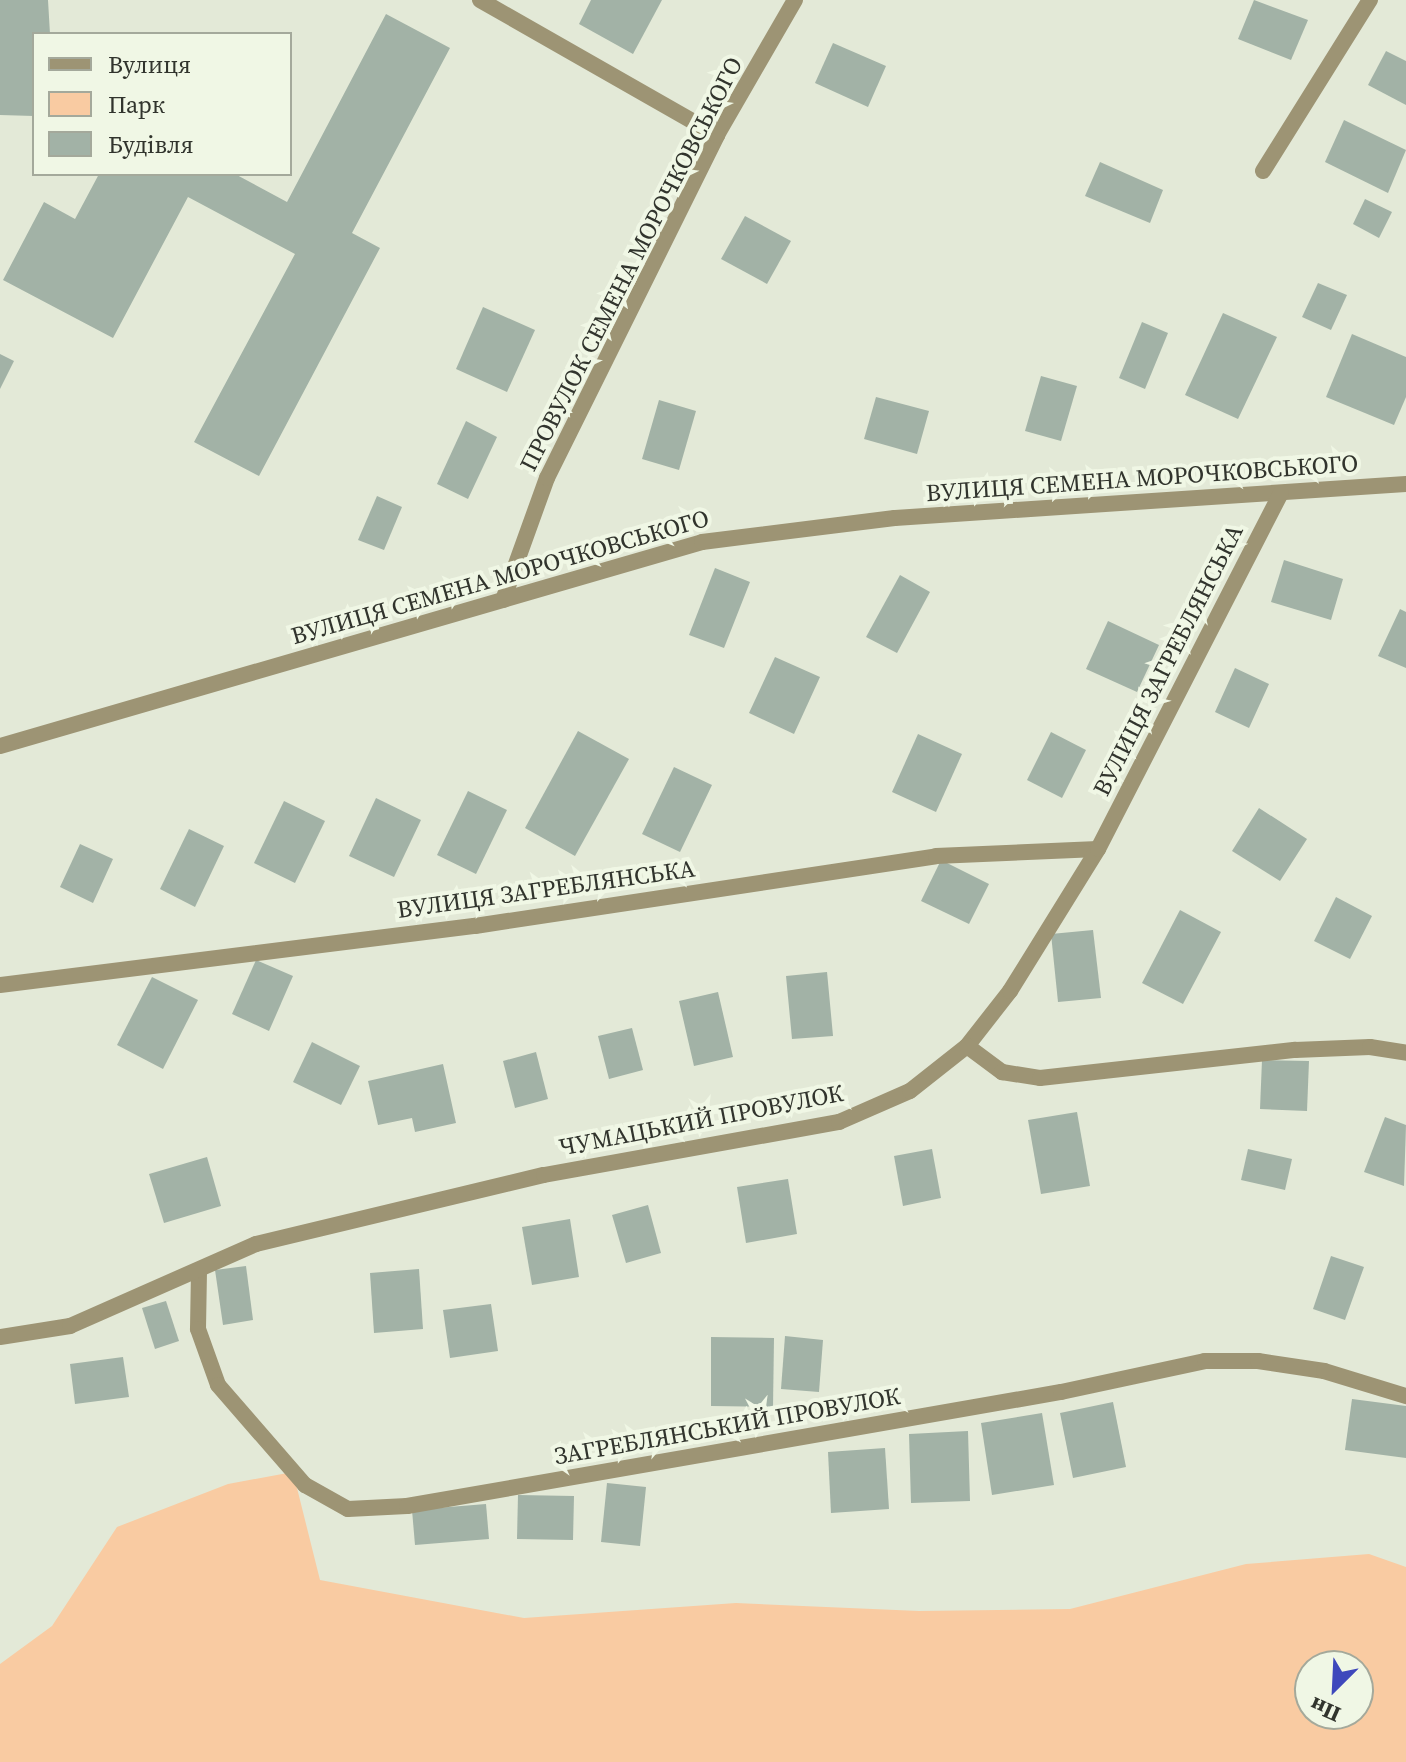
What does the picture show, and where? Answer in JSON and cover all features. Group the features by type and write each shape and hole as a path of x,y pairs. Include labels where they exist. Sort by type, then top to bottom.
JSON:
{"street":[{"path":"480,0 717,135"},
{"name":"ПРОВУЛОК СЕМЕНА МОРОЧКОВСЬКОГО","path":"503,600 547,478 717,135 795,0"},
{"path":"1263,171 1370,0"},
{"name":"ВУЛИЦЯ СЕМЕНА МОРОЧКОВСЬКОГО","path":"0,746 702,542 895,518 1406,484"},
{"name":"ВУЛИЦЯ ЗАГРЕБЛЯНСЬКА","path":"967,1046 1010,991 1098,849 1281,493"},
{"name":"ВУЛИЦЯ ЗАГРЕБЛЯНСЬКА","path":"0,985 475,926 936,856 1098,849"},
{"path":"967,1046 1002,1072 1040,1078 1295,1050 1370,1047 1406,1053"},
{"name":"ЧУМАЦЬКИЙ ПРОВУЛОК","path":"0,1337 70,1326 256,1244 544,1175 839,1122 910,1091 967,1046"},
{"name":"ЗАГРЕБЛЯНСЬКИЙ ПРОВУЛОК","path":"199,1271 198,1329 218,1385 305,1485 348,1509 423,1503 1061,1392 1205,1361 1258,1361 1324,1371 1406,1396"}],"green space":[{"path":"293,1472 320,1580 524,1618 736,1603 919,1611 1070,1609 1246,1564 1369,1554 1406,1567 1406,1762 0,1762 0,1664 52,1626 117,1527 228,1484"}],"building":[{"path":"0,0 48,0 50,32 32,32 32,116 0,115"},
{"path":"591,0 662,0 633,54 579,24"},
{"path":"1254,0 1308,20 1291,60 1238,39"},
{"path":"386,14 450,48 352,233 380,248 259,476 194,442 295,254 188,197 113,338 3,280 44,202 75,219 98,176 239,176 287,202"},
{"path":"833,43 886,66 868,107 815,83"},
{"path":"1386,51 1406,61 1406,105 1368,85"},
{"path":"1344,120 1406,150 1388,193 1325,162"},
{"path":"1100,162 1163,190 1150,223 1085,196"},
{"path":"1365,199 1392,212 1379,238 1353,224"},
{"path":"745,216 791,241 767,284 721,259"},
{"path":"1318,283 1347,295 1331,330 1302,317"},
{"path":"483,307 535,330 507,392 456,369"},
{"path":"1223,313 1277,337 1238,419 1185,395"},
{"path":"1142,322 1168,333 1145,389 1119,378"},
{"path":"1352,334 1406,357 1406,397 1394,425 1326,397"},
{"path":"0,354 14,361 0,389"},
{"path":"1041,376 1077,386 1061,441 1025,431"},
{"path":"876,397 929,411 917,454 864,439"},
{"path":"659,400 696,411 679,470 642,459"},
{"path":"466,421 497,437 468,499 437,484"},
{"path":"377,496 402,507 384,550 358,540"},
{"path":"1284,560 1343,579 1331,620 1271,602"},
{"path":"715,568 750,582 724,648 689,635"},
{"path":"900,575 930,592 897,653 866,637"},
{"path":"1400,609 1406,612 1406,668 1378,656"},
{"path":"1108,621 1159,645 1137,692 1086,669"},
{"path":"775,657 820,677 794,734 749,713"},
{"path":"1235,668 1269,684 1249,728 1215,712"},
{"path":"578,731 629,759 575,856 525,828"},
{"path":"1051,732 1086,750 1062,798 1027,780"},
{"path":"918,734 962,754 936,812 892,792"},
{"path":"674,767 712,785 680,852 642,834"},
{"path":"468,791 507,810 476,874 437,855"},
{"path":"376,798 421,820 394,877 349,856"},
{"path":"284,801 325,821 295,883 254,863"},
{"path":"1259,808 1307,839 1280,881 1232,851"},
{"path":"189,829 224,846 195,907 160,889"},
{"path":"80,844 113,859 93,903 60,887"},
{"path":"941,860 989,884 969,924 921,901"},
{"path":"1336,897 1372,916 1350,959 1314,941"},
{"path":"1180,910 1221,932 1183,1004 1142,983"},
{"path":"1093,930 1101,998 1058,1002 1051,934"},
{"path":"256,960 293,976 269,1031 232,1014"},
{"path":"827,972 833,1036 792,1039 786,976"},
{"path":"152,977 198,1000 163,1069 117,1045"},
{"path":"718,992 733,1057 694,1066 679,1001"},
{"path":"632,1028 643,1070 609,1079 598,1036"},
{"path":"312,1042 360,1066 341,1105 293,1082"},
{"path":"536,1052 548,1099 515,1108 503,1061"},
{"path":"1262,1060 1309,1061 1307,1111 1260,1109"},
{"path":"443,1064 456,1123 415,1132 412,1118 378,1125 368,1081"},
{"path":"1077,1112 1090,1186 1041,1194 1028,1120"},
{"path":"1385,1117 1406,1125 1404,1186 1364,1172"},
{"path":"932,1149 941,1198 903,1206 894,1156"},
{"path":"1248,1149 1292,1159 1285,1190 1241,1180"},
{"path":"207,1157 221,1206 164,1223 149,1174"},
{"path":"788,1179 797,1234 746,1243 737,1187"},
{"path":"648,1205 661,1253 626,1263 612,1215"},
{"path":"570,1219 579,1277 532,1285 522,1227"},
{"path":"1331,1256 1364,1267 1345,1320 1313,1309"},
{"path":"246,1266 253,1320 223,1325 215,1270"},
{"path":"419,1269 423,1329 374,1333 370,1273"},
{"path":"166,1301 179,1341 155,1349 142,1308"},
{"path":"491,1304 498,1351 450,1358 443,1310"},
{"path":"785,1336 823,1340 819,1392 781,1389"},
{"path":"711,1337 774,1338 773,1407 711,1406"},
{"path":"123,1357 129,1397 75,1404 70,1364"},
{"path":"1352,1399 1406,1406 1406,1458 1345,1450"},
{"path":"1113,1402 1126,1467 1073,1478 1060,1413"},
{"path":"1042,1413 1054,1485 992,1495 981,1423"},
{"path":"968,1431 970,1501 911,1503 909,1434"},
{"path":"885,1448 889,1509 831,1513 828,1452"},
{"path":"607,1483 646,1487 640,1546 601,1542"},
{"path":"518,1495 574,1496 573,1540 517,1539"},
{"path":"486,1504 489,1539 415,1545 412,1510"}]}
